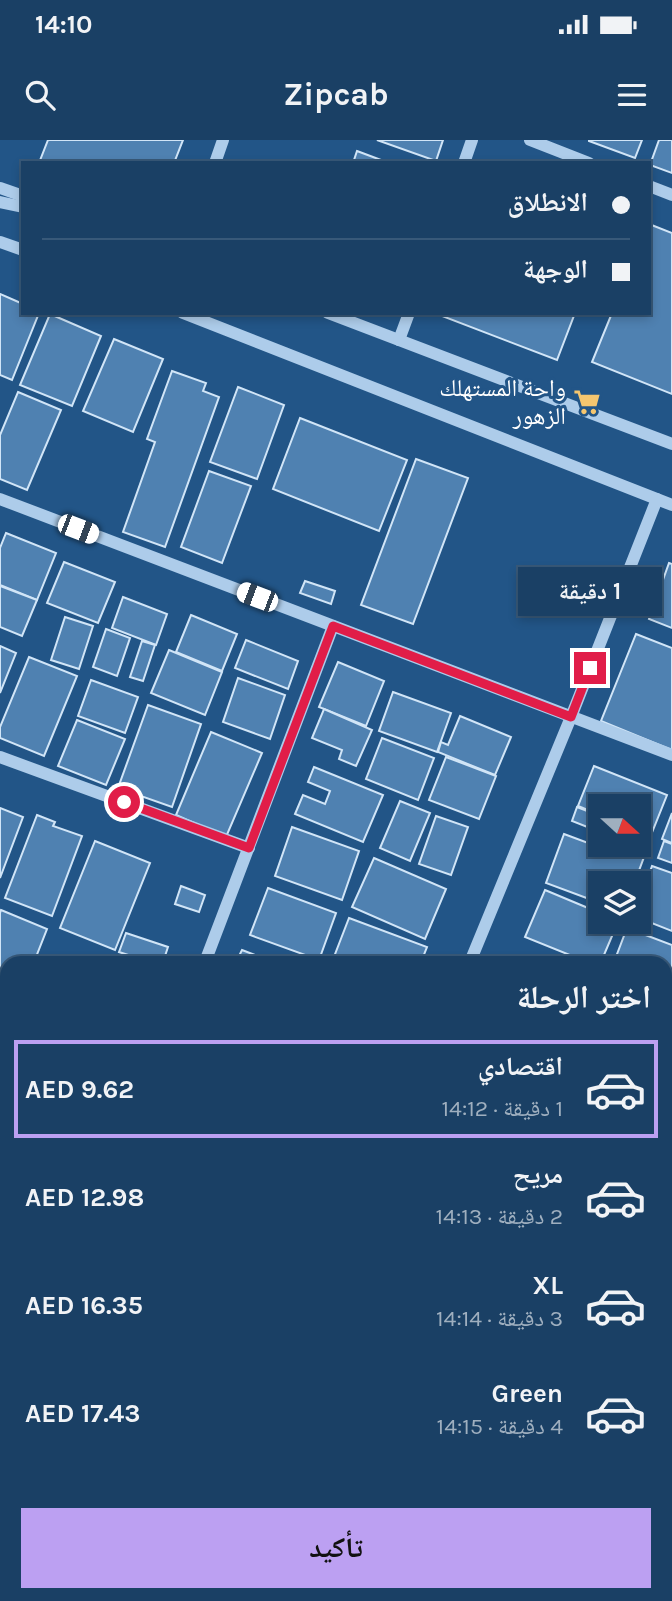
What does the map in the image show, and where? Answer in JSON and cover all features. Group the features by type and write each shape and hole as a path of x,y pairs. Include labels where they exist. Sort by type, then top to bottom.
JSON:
{"street":[{"path":"216,161 223,140"},
{"path":"465,161 472,140"},
{"path":"530,140 584,161"},
{"path":"651,187 672,195"},
{"path":"0,188 21,195"},
{"path":"0,202 21,207"},
{"path":"0,242 21,249"},
{"path":"188,315 672,505"},
{"path":"333,315 672,444"},
{"path":"399,340 408,315"},
{"path":"472,956 657,499"},
{"path":"1,501 672,755"},
{"path":"207,956 333,626"},
{"path":"0,757 249,848"}],"building":[{"path":"48,140 183,140 175,161 40,161"},
{"path":"377,140 443,140 436,161"},
{"path":"589,140 642,140 635,158"},
{"path":"659,140 672,140 672,173 651,165"},
{"path":"357,151 384,161 354,161"},
{"path":"651,225 672,233 672,394 592,362 611,315 651,315"},
{"path":"0,294 21,303 21,315 38,315 12,380 0,375"},
{"path":"50,315 101,336 72,406 20,385"},
{"path":"442,315 574,315 557,360"},
{"path":"114,339 163,359 133,432 83,411"},
{"path":"172,371 206,383 203,391 219,397 165,547 123,532 155,442 147,439"},
{"path":"238,387 284,405 257,479 210,462"},
{"path":"18,392 61,410 27,490 0,479 0,435"},
{"path":"300,418 407,460 379,531 273,489"},
{"path":"416,459 468,478 413,624 361,605"},
{"path":"209,471 251,486 222,563 181,547"},
{"path":"6,533 56,553 37,600 0,585 0,548"},
{"path":"64,562 115,582 98,623 47,603"},
{"path":"669,563 672,564 672,628 649,619"},
{"path":"305,581 335,591 331,604 300,593"},
{"path":"0,586 37,600 22,636 0,627"},
{"path":"123,597 167,614 156,645 112,628"},
{"path":"191,615 237,634 222,671 176,652"},
{"path":"65,617 93,626 79,669 51,660"},
{"path":"106,629 130,638 117,676 93,667"},
{"path":"636,634 672,648 672,750 601,721"},
{"path":"246,640 298,661 288,689 235,668"},
{"path":"142,641 155,645 143,681 130,677"},
{"path":"0,646 16,653 0,693"},
{"path":"169,650 222,672 205,715 151,693"},
{"path":"29,657 77,676 44,756 0,738 0,727"},
{"path":"338,662 384,681 366,726 319,707"},
{"path":"238,678 285,695 270,739 223,722"},
{"path":"91,680 138,697 125,733 78,716"},
{"path":"393,692 451,713 437,752 379,731"},
{"path":"148,705 201,724 172,807 118,788"},
{"path":"324,709 372,730 356,766 339,759 342,750 312,738"},
{"path":"460,716 511,737 495,775 438,752 441,742 448,745"},
{"path":"77,720 125,739 106,785 58,766"},
{"path":"211,732 262,753 226,837 176,815"},
{"path":"382,738 434,758 418,800 366,779"},
{"path":"446,757 496,776 479,819 429,800"},
{"path":"594,766 667,795 651,835 651,794 588,794 588,810 578,806"},
{"path":"314,767 383,795 363,842 295,814 303,795 325,804 330,791 308,782"},
{"path":"400,801 430,813 410,861 380,848"},
{"path":"577,807 588,811 588,827 572,821"},
{"path":"0,808 23,817 0,878"},
{"path":"672,813 672,843 662,839"},
{"path":"37,815 55,822 53,826 82,836 52,916 5,898"},
{"path":"436,816 468,827 451,875 419,864"},
{"path":"292,827 359,851 342,900 275,876"},
{"path":"564,834 588,843 588,858 644,858 639,871 588,871 588,899 546,883"},
{"path":"95,841 150,863 115,950 60,928"},
{"path":"664,841 672,844 672,863 658,858"},
{"path":"374,858 446,889 425,939 352,907"},
{"path":"652,866 672,873 672,931 651,923"},
{"path":"181,886 205,895 199,912 175,904"},
{"path":"268,888 336,913 320,956 308,956 250,935"},
{"path":"545,890 588,908 588,934 613,934 604,956 572,956 525,937"},
{"path":"1,910 47,929 36,956 0,956"},
{"path":"349,918 427,947 423,956 334,956"},
{"path":"126,933 168,947 165,956 131,956 119,952"},
{"path":"625,934 643,934 672,945 672,956 616,956"},
{"path":"242,950 258,956 239,956"}],"place":[{"name":"واحة المستهلك الزهور","path":"587,402"}],"route":[{"path":"124,802 249,848 333,626 571,717 590,668"}]}
